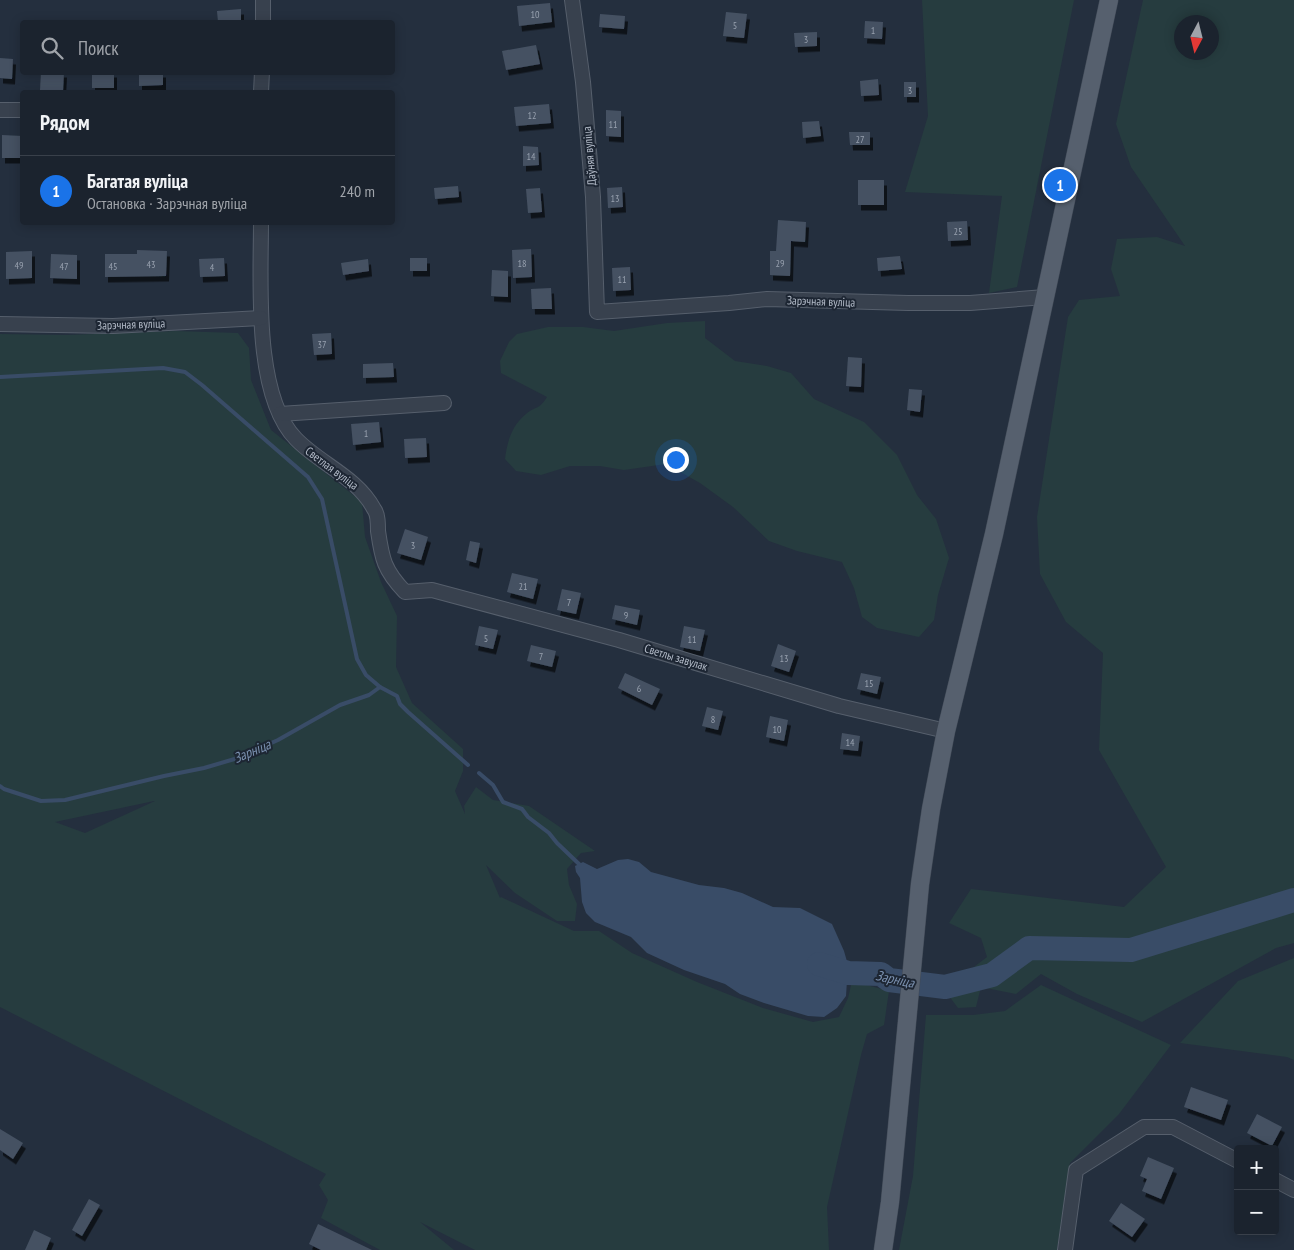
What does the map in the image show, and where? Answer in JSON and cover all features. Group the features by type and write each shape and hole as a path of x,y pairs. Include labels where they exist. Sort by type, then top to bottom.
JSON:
{"main road":[{"path":"883,1250 891,1193 920,884 931,809 938,729 994,534 1109,0"}],"street":[{"path":"263,0 263,20"},
{"name":"Даўняя вуліца","path":"572,0 583,82 593,197 596,312"},
{"path":"261,90 262,75"},
{"path":"0,110 20,110"},
{"name":"Светлая вуліца","path":"261,225 261,318 269,382 280,414 288,431 306,449 358,486 376,510 382,560 395,582 404,592"},
{"name":"Зарэчная вуліца","path":"596,312 729,304 767,299 970,303 1045,297"},
{"name":"Зарэчная вуліца","path":"0,324 113,326 261,318"},
{"path":"280,414 444,403"},
{"name":"Светлы завулак","path":"404,592 432,590 620,640 839,706 938,729"},
{"path":"1066,1250 1076,1170 1144,1127 1173,1127 1234,1158"},
{"path":"1279,1182 1294,1190"}],"green space":[{"path":"922,0 1074,0 1017,287 989,293 1002,196 905,192 928,116"},
{"path":"1143,0 1294,0 1294,943 1276,948 1142,1022 1077,994 1041,974 1016,994 981,987 976,1007 958,1008 949,996 957,980 987,957 981,938 949,923 971,889 1124,907 1166,867 1099,750 1103,653 1066,622 1040,574 1037,517 1068,317 1079,300 1120,296 1111,269 1117,239 1157,237 1185,246 1131,167 1116,124"},
{"path":"705,321 705,338 735,361 767,366 791,373 814,399 864,422 897,455 917,495 936,519 949,558 938,595 934,620 919,637 877,628 862,617 854,588 842,562 797,551 769,541 733,507 700,483 666,464 624,470 600,466 570,466 541,475 516,471 505,459 509,440 517,423 526,414 539,406 547,397 501,373 500,361 509,342 517,334 548,327 583,327 614,331 667,323"},
{"path":"176,331 238,333 249,348 251,380 271,430 362,502 365,537 381,582 397,616 396,667 412,703 463,749 463,771 455,791 465,814 464,806 476,787 493,800 529,806 595,851 581,853 567,869 569,885 577,904 575,921 557,921 515,893 486,865 500,898 574,931 599,931 632,953 697,982 763,1008 813,1022 839,1017 848,998 852,981 889,991 884,1025 867,1034 861,1055 827,1207 829,1250 475,1250 420,1222 454,1250 380,1250 321,1218 328,1200 319,1185 326,1174 0,1007 0,334 66,335","holes":["155,801 85,833 55,822"]},
{"path":"1294,958 1294,1060 1287,1057 1180,1043 1238,981"},
{"path":"1041,985 1171,1045 1119,1114 1070,1163 1057,1250 899,1250 913,1176 926,1015 973,1015 1005,1011"}],"water":[{"path":"628,859 639,862 651,872 699,885 724,888 742,893 773,907 800,908 832,924 848,965 846,996 837,1008 824,1017 808,1016 764,1003 740,994 725,984 684,970 647,953 631,937 595,922 586,913 582,902 580,878 575,866 583,862 597,869 618,860"}],"building":[{"path":"550,3 552,22 519,26 517,6"},
{"path":"241,9 241,20 218,20 217,11"},
{"path":"726,12 747,14 744,38 723,36"},
{"path":"600,14 625,16 624,29 599,27"},
{"path":"865,21 883,22 882,39 864,38"},
{"path":"817,32 817,46 795,47 794,33"},
{"path":"536,45 540,64 506,70 502,51"},
{"path":"0,58 13,59 12,79 0,78"},
{"path":"41,75 64,75 63,90 40,90"},
{"path":"92,75 114,75 114,88 92,88"},
{"path":"139,75 163,75 163,85 139,86"},
{"path":"878,79 879,95 861,96 860,81"},
{"path":"904,82 916,82 916,97 904,97"},
{"path":"549,104 551,123 516,126 514,107"},
{"path":"606,110 621,111 621,137 606,136"},
{"path":"819,121 821,136 803,138 802,122"},
{"path":"849,132 870,132 870,145 850,145"},
{"path":"2,135 20,136 20,158 2,158"},
{"path":"523,146 538,147 539,165 523,166"},
{"path":"858,180 884,180 884,205 858,205"},
{"path":"458,186 459,197 435,199 434,188"},
{"path":"622,187 623,207 608,208 607,188"},
{"path":"540,188 542,212 528,213 526,189"},
{"path":"778,220 806,222 805,242 791,241 790,276 770,275 770,251 776,251"},
{"path":"967,221 968,240 948,241 947,222"},
{"path":"531,249 532,277 513,278 512,250"},
{"path":"137,250 167,251 166,276 105,277 105,254 137,254"},
{"path":"32,251 32,278 6,279 6,252"},
{"path":"51,254 77,255 77,279 50,278"},
{"path":"900,256 902,269 878,271 877,258"},
{"path":"224,258 225,276 200,277 199,259"},
{"path":"410,258 427,258 427,271 410,271"},
{"path":"368,259 369,271 343,275 341,263"},
{"path":"630,267 631,290 613,291 612,268"},
{"path":"492,270 508,271 508,297 491,296"},
{"path":"551,288 552,309 532,309 531,289"},
{"path":"331,333 332,354 314,355 312,334"},
{"path":"848,357 862,358 861,387 846,386"},
{"path":"393,363 394,377 363,378 363,364"},
{"path":"909,389 922,390 920,412 907,410"},
{"path":"379,422 381,442 353,445 351,424"},
{"path":"426,438 427,457 405,458 404,439"},
{"path":"405,529 428,537 421,560 397,553"},
{"path":"470,541 480,543 476,563 466,560"},
{"path":"512,573 538,579 533,599 507,592"},
{"path":"562,589 581,593 576,614 557,610"},
{"path":"615,605 640,610 637,625 612,619"},
{"path":"479,626 498,630 493,649 475,645"},
{"path":"684,626 705,630 700,651 680,647"},
{"path":"778,644 796,651 789,672 771,666"},
{"path":"531,645 556,651 552,667 527,661"},
{"path":"625,673 660,689 652,705 618,688"},
{"path":"861,673 881,677 877,694 857,689"},
{"path":"707,707 723,711 718,730 702,726"},
{"path":"770,716 788,720 784,741 766,737"},
{"path":"842,733 860,736 858,751 840,749"},
{"path":"1191,1087 1228,1100 1221,1120 1184,1107"},
{"path":"1257,1114 1282,1127 1273,1145 1247,1133"},
{"path":"0,1129 23,1143 13,1159 0,1150"},
{"path":"1148,1157 1174,1168 1161,1199 1142,1191 1147,1179 1140,1176"},
{"path":"89,1199 100,1205 82,1236 72,1230"},
{"path":"1121,1203 1145,1219 1132,1237 1109,1221"},
{"path":"318,1224 372,1250 321,1250 309,1244"},
{"path":"34,1230 51,1238 46,1250 25,1250"}],"waterway":[{"path":"0,377 163,368 185,372 202,385 308,477 322,499 357,659 366,675 380,687"},
{"name":"Зарніца","path":"0,786 41,801 65,800 204,768 238,758 278,740 340,705 369,695 380,687 397,696 400,704 408,712 468,765"},
{"name":"Зарніца","path":"479,773 493,785 503,802 522,809 528,817 549,833 579,864"},
{"name":"Зарніца","path":"819,964 848,973 881,974 889,980 945,987 992,975 1029,948 1131,950 1294,900"}],"place":[{"name":"Багатая вуліца","path":"1060,185"}]}
